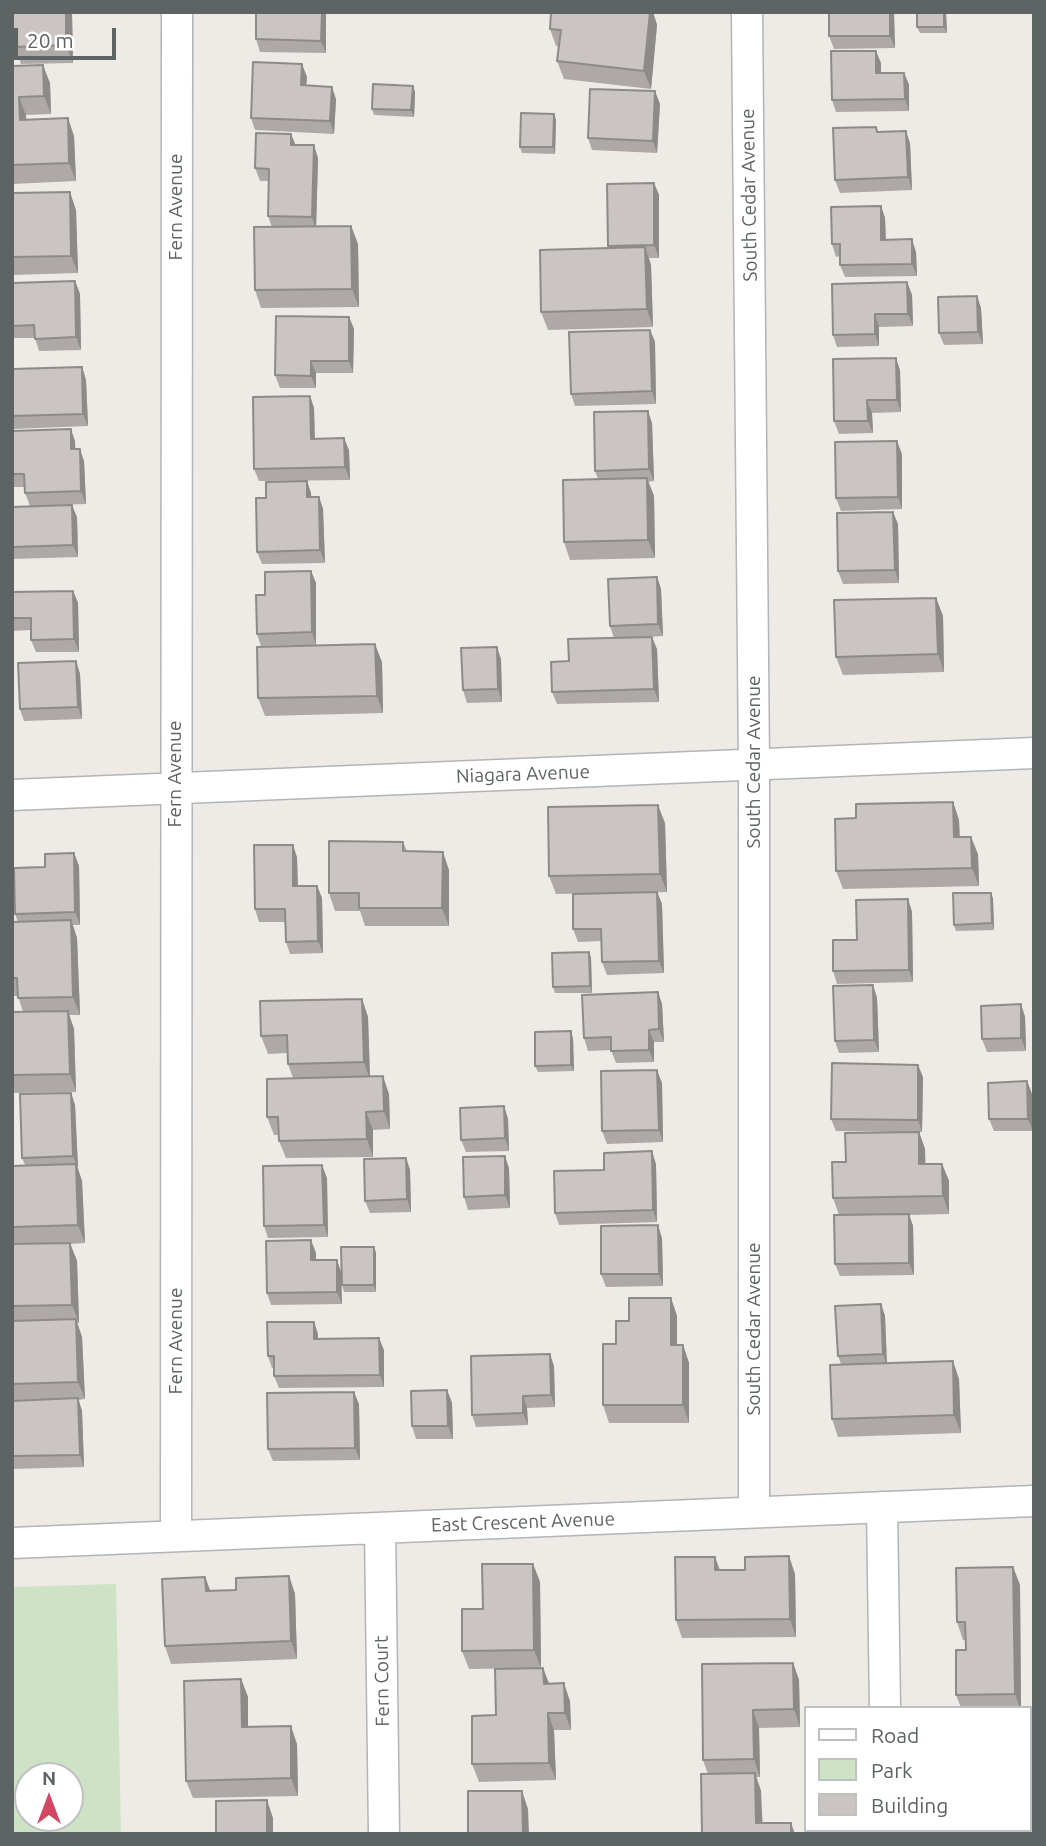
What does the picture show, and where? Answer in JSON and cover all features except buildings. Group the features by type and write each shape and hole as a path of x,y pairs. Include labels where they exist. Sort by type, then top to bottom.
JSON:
{"street":[{"name":"Fern Avenue","path":"176,1536 177,12"},
{"name":"South Cedar Avenue","path":"747,12 754,765 754,1512"},
{"name":"Niagara Avenue","path":"12,795 1034,753"},
{"name":"East Crescent Avenue","path":"12,1543 1034,1501"},
{"path":"882,1507 885,1706"},
{"name":"Fern Court","path":"380,1528 384,1834"}],"green space":[{"path":"116,1584 121,1834 12,1834 12,1587"}]}
